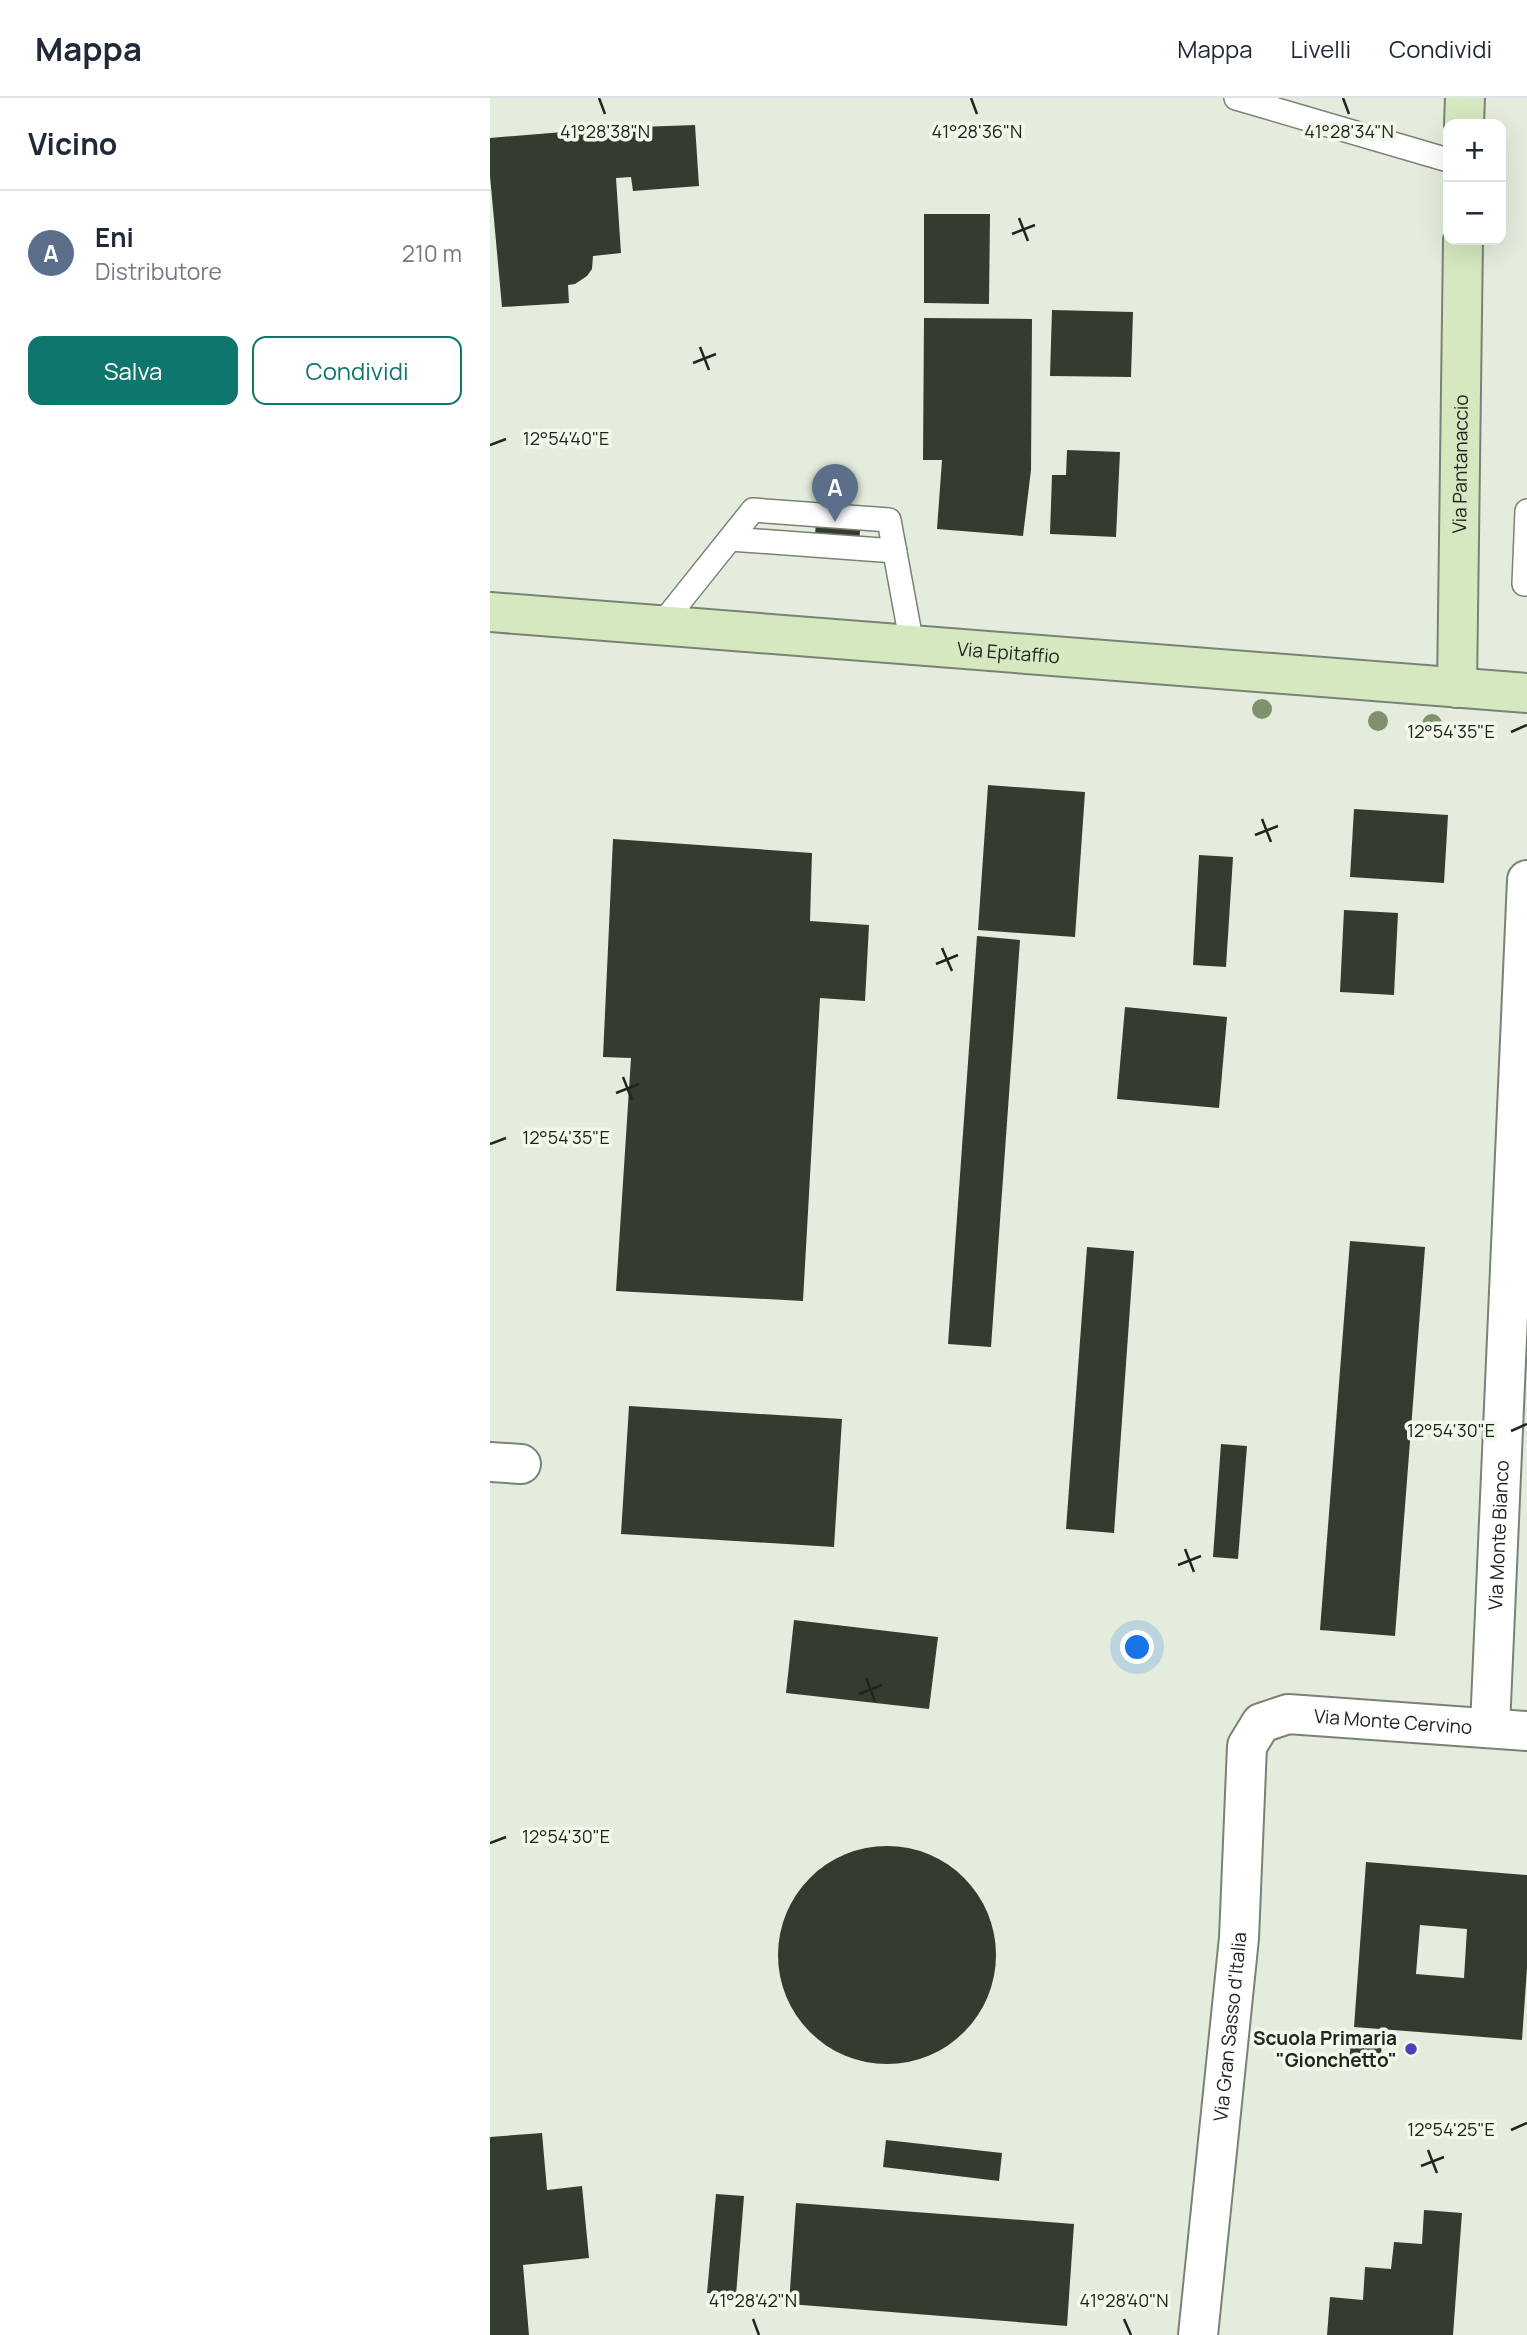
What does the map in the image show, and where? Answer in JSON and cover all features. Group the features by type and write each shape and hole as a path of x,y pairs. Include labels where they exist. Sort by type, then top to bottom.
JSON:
{"main road":[{"path":"1464,119 1465,98"},
{"name":"Via Pantanaccio","path":"1457,688 1463,245"},
{"name":"Via Epitaffio","path":"490,612 1527,693"}],"street":[{"name":"Via Monte Bianco","path":"1490,1727 1527,880"},
{"name":"Via Monte Cervino","path":"1261,1723 1288,1714 1527,1731"},
{"name":"Via Gran Sasso d'Italia","path":"1198,2335 1239,1938 1247,1746 1261,1723"}],"lane":[{"path":"1236,98 1443,159"},
{"path":"1524,584 1527,511"},
{"path":"661,625 730,539 895,551 912,645"}],"building":[{"path":"695,125 699,186 633,191 631,177 616,178 621,253 593,256 592,269 587,276 568,285 569,303 502,307 490,176 490,138 612,128"},
{"path":"924,214 990,214 989,304 924,303"},
{"path":"1052,310 1133,312 1131,377 1050,376"},
{"path":"924,318 1032,319 1031,470 1023,536 937,529 942,460 923,460"},
{"path":"1067,450 1120,452 1116,537 1050,534 1052,475 1066,475"},
{"path":"817,504 862,507 858,556 814,552"},
{"path":"988,785 1085,792 1075,937 978,930"},
{"path":"1354,809 1448,815 1444,883 1350,877"},
{"path":"613,839 812,853 810,921 869,925 865,1001 820,998 803,1301 616,1291 631,1058 603,1057"},
{"path":"1199,855 1233,857 1226,967 1193,965"},
{"path":"1344,910 1398,913 1394,995 1340,992"},
{"path":"977,936 1020,940 991,1347 948,1344"},
{"path":"1125,1007 1227,1017 1219,1108 1117,1099"},
{"path":"1350,1241 1425,1247 1395,1636 1320,1630"},
{"path":"1087,1247 1134,1251 1114,1533 1066,1529"},
{"path":"629,1406 842,1419 834,1547 621,1534"},
{"path":"1221,1444 1247,1446 1238,1559 1213,1557"},
{"path":"794,1620 938,1637 929,1709 786,1693"},
{"path":"887,1846 929,1854 948,1864 964,1878 978,1894 988,1913 996,1955 988,1997 978,2016 964,2032 948,2046 929,2056 887,2064 845,2056 826,2046 810,2032 796,2016 786,1997 778,1955 786,1913 796,1894 810,1878 826,1864 845,1854"},
{"path":"1366,1862 1527,1875 1527,1968 1522,2040 1354,2027","holes":["1420,1925 1467,1929 1464,1978 1416,1974"]},
{"path":"1351,2037 1382,2040 1380,2070 1349,2068"},
{"path":"542,2133 547,2190 582,2186 589,2258 523,2265 529,2335 490,2335 490,2137"},
{"path":"886,2140 1002,2153 999,2181 883,2167"},
{"path":"716,2194 744,2196 736,2295 707,2293"},
{"path":"796,2203 1074,2224 1067,2326 789,2304"},
{"path":"1424,2210 1462,2213 1453,2335 1327,2335 1330,2297 1363,2300 1365,2267 1391,2269 1394,2242 1422,2244"}],"place":[{"name":"Eni","path":"835,522"},
{"name":"Scuola Primaria \"Gionchetto\"","path":"1411,2049"}]}
